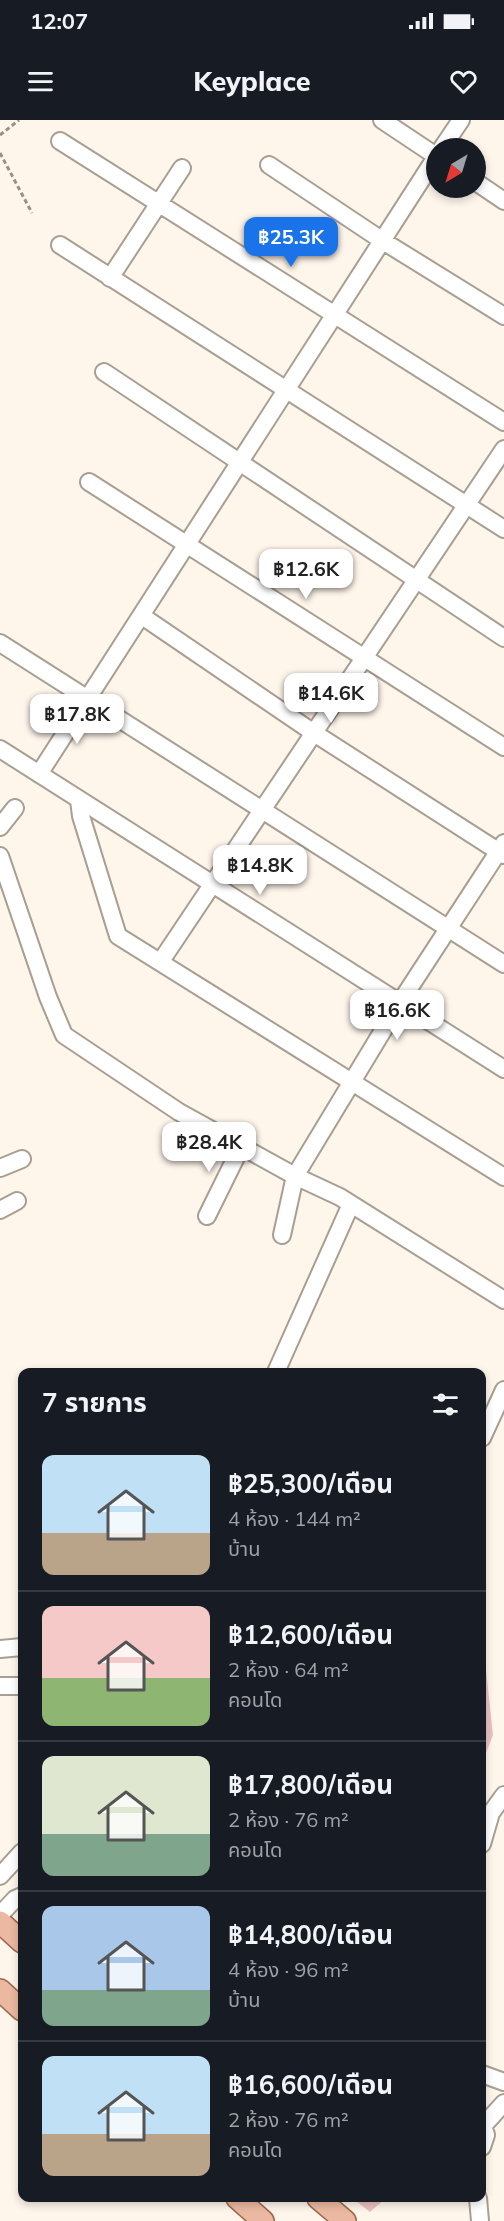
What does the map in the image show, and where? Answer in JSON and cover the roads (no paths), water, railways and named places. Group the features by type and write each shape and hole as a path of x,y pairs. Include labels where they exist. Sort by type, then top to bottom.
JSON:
{"main road":[{"path":"0,1922 18,1938"},
{"path":"0,1990 18,2006"},
{"path":"242,2202 263,2221"},
{"path":"323,2202 345,2221"}],"street":[{"path":"382,120 426,150"},
{"path":"448,138 460,120"},
{"path":"60,141 504,422"},
{"path":"270,165 383,241 504,316"},
{"path":"110,278 182,168"},
{"path":"39,774 426,173"},
{"path":"486,189 504,201"},
{"path":"60,245 504,529"},
{"path":"104,372 239,464 504,638"},
{"path":"161,961 504,449"},
{"path":"89,482 504,747"},
{"path":"142,616 314,733 502,850 399,1004 295,1176 282,1235"},
{"path":"0,643 504,964"},
{"path":"0,749 211,886 504,1069"},
{"path":"79,800 118,936 504,1177"},
{"path":"0,827 15,808"},
{"path":"0,856 48,997 64,1035 179,1112 243,1145 295,1176 351,1203 504,1300"},
{"path":"207,1216 243,1145"},
{"path":"0,1168 22,1159"},
{"path":"0,1209 17,1202"},
{"path":"278,1368 351,1203"},
{"path":"486,1428 504,1390"},
{"path":"0,1649 18,1647"},
{"path":"0,1686 18,1686"},
{"path":"486,1830 491,1813 504,1795"},
{"path":"0,1876 18,1856"},
{"path":"0,1915 18,1898"},
{"path":"486,2075 504,2082"},
{"path":"486,2123 504,2103"},
{"path":"478,2202 480,2221"}]}
